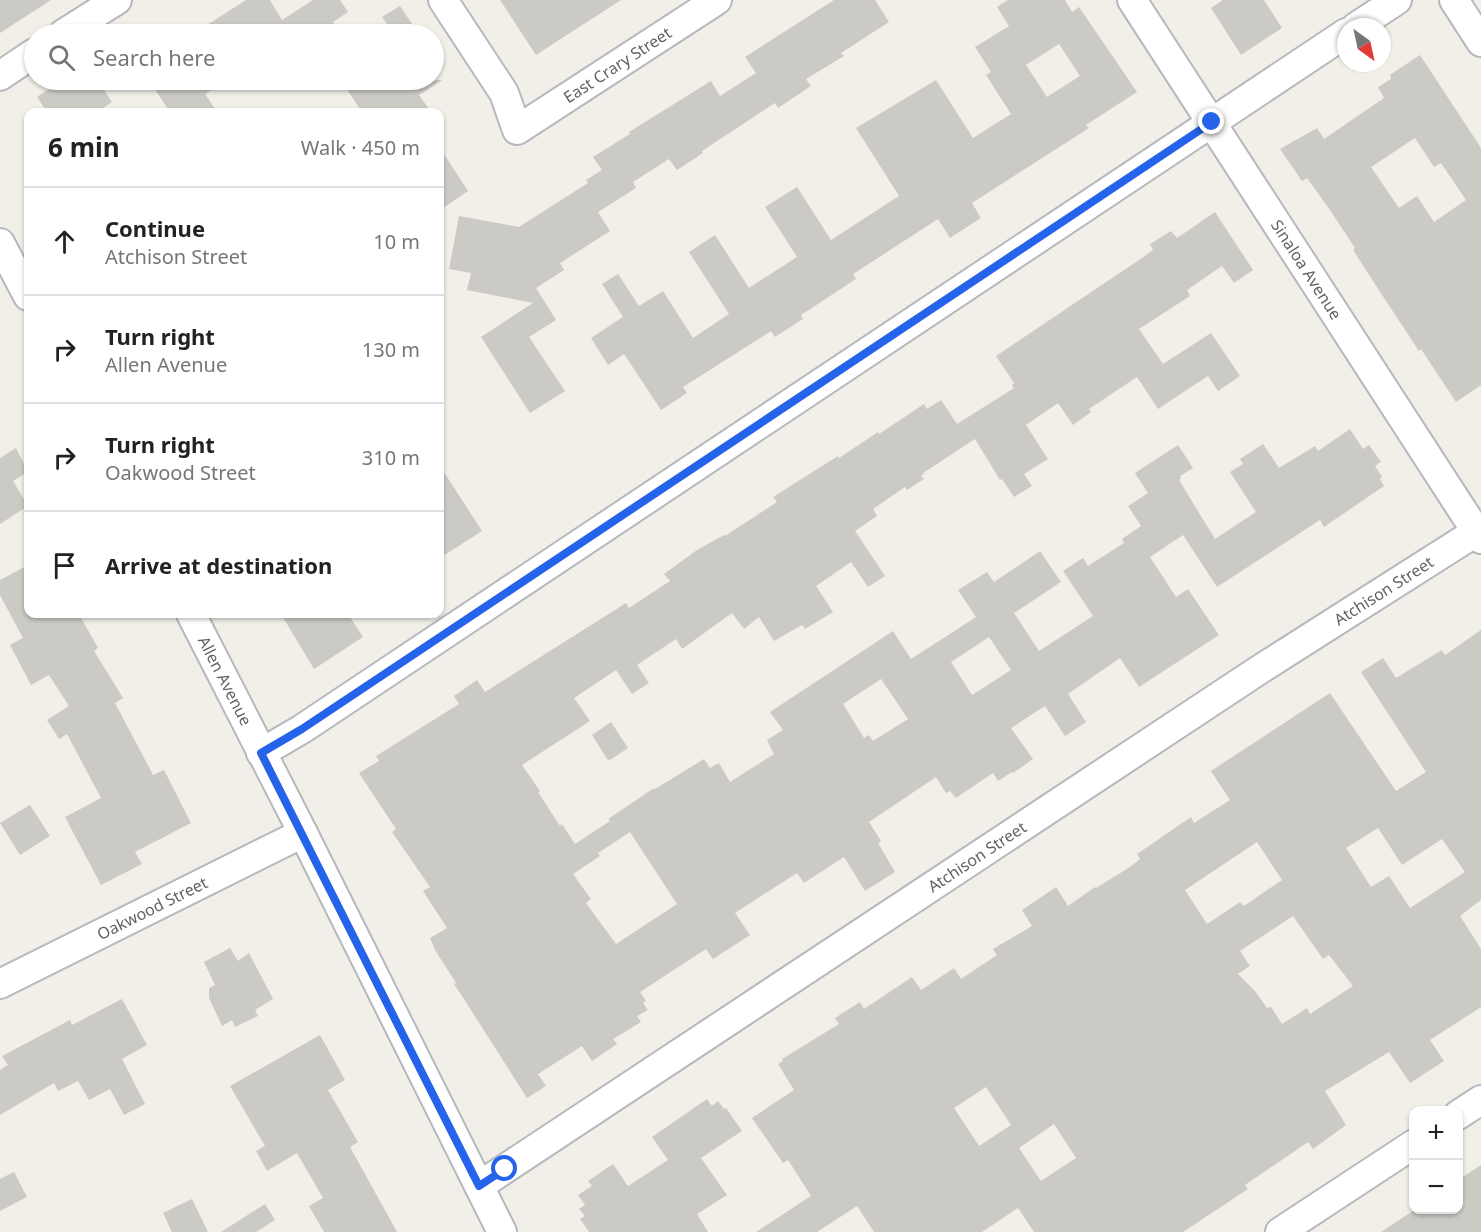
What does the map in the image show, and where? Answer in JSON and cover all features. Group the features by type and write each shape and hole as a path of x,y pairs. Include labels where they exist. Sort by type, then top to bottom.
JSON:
{"street":[{"path":"79,24 117,0"},
{"name":"East Crary Street","path":"443,0 504,93 517,130 717,0"},
{"name":"Sinaloa Avenue","path":"1132,0 1479,535"},
{"path":"1370,18 1397,0"},
{"path":"1454,0 1481,42"},
{"path":"261,753 312,722 1337,39"},
{"path":"0,76 24,60"},
{"path":"0,243 24,288"},
{"name":"Atchison Street","path":"479,1186 1267,664 1479,535"},
{"name":"Allen Avenue","path":"192,618 303,833 502,1232"},
{"name":"Oakwood Street","path":"0,984 303,833"},
{"path":"1463,1112 1481,1100"},
{"path":"1280,1232 1409,1147"}],"building":[{"path":"0,0 51,0 0,33"},
{"path":"246,0 270,0 282,20 313,0 340,0 348,12 333,22 334,24 209,24"},
{"path":"500,0 621,0 536,55"},
{"path":"834,0 875,0 889,22 841,53 844,56 806,79 811,86 778,108 775,103 677,170 669,159 633,182 636,188 598,212 610,231 560,263 564,270 536,288 556,320 529,337 565,391 530,413 481,337 533,303 467,290 471,273 449,269 459,216 519,227 588,183 586,180 602,170 593,157 630,134 629,132 711,81 720,96 756,73 745,57"},
{"path":"1008,0 1065,0 1072,12 1079,7 1137,92 1086,125 1089,128 972,203 981,218 950,238 938,219 853,274 856,279 801,315 803,319 775,337 771,331 683,387 687,393 661,410 624,354 608,365 591,338 623,317 602,284 618,274 639,306 663,291 693,338 729,314 689,252 715,235 749,288 797,257 765,207 797,187 831,240 899,196 856,128 936,80 973,138 1011,114 986,75 991,72 975,47 1009,26 997,7","holes":["1059,44 1080,76 1047,97 1026,65"]},
{"path":"1223,0 1264,0 1282,28 1241,55 1211,8"},
{"path":"400,6 412,24 387,24 382,17"},
{"path":"1420,55 1481,148 1481,385 1456,402 1386,301 1330,210 1307,178 1302,181 1280,149 1317,128 1324,139 1384,98 1378,87 1391,79 1390,75","holes":["1415,138 1434,167 1441,163 1466,200 1434,222 1417,196 1399,208 1371,167"]},
{"path":"48,90 104,90 112,102 103,108 44,108 37,97"},
{"path":"156,90 212,90 205,94 214,108 167,108"},
{"path":"348,90 427,90 419,95 428,108 359,108"},
{"path":"444,154 468,191 444,207"},
{"path":"1215,212 1253,270 1234,283 1222,266 1187,290 1190,296 1139,329 1163,364 1211,333 1240,376 1218,391 1208,376 1158,409 1137,377 1089,409 1091,412 1073,425 1058,403 1026,425 1048,459 1024,474 1032,486 1014,497 1002,479 1000,480 975,439 923,473 921,476 924,479 907,490 905,487 873,509 877,516 855,531 885,576 868,587 851,562 816,586 833,612 805,629 802,625 774,641 759,617 744,629 732,613 682,649 676,639 637,665 649,683 632,694 616,670 574,698 590,721 522,765 560,826 562,824 575,844 654,788 704,759 710,768 719,763 730,782 774,754 767,740 783,730 770,712 893,631 911,659 976,617 958,590 987,572 994,582 1040,551 1061,582 1014,613 1039,651 1093,616 1063,571 1083,558 1088,566 1124,543 1122,539 1141,526 1128,506 1148,493 1135,473 1178,445 1193,468 1180,476 1179,480 1215,539 1256,512 1230,472 1243,464 1240,459 1263,444 1279,468 1315,446 1318,451 1350,429 1363,449 1369,445 1381,462 1375,466 1382,477 1380,479 1384,486 1324,527 1320,520 1217,587 1183,535 1150,557 1176,597 1188,589 1219,635 1139,687 1120,658 1068,694 1086,722 1065,736 1045,706 1011,728 1033,759 998,781 993,773 956,798 950,791 946,793 936,777 869,822 881,841 878,843 895,872 865,891 844,857 804,883 797,873 735,913 750,935 713,959 706,949 640,992 646,1001 643,1003 648,1010 637,1016 641,1022 613,1039 617,1044 592,1061 582,1046 538,1074 546,1086 527,1098 454,984 456,983 435,950 430,938 447,928 423,891 430,887 392,832 396,829 359,773 379,761 376,756 459,704 454,696 477,680 485,692 626,603 629,608 670,581 664,574 697,550 725,536 777,502 773,497 878,432 879,434 924,404 927,409 941,400 957,424 1014,388 1012,385 1014,383 996,356 1153,250 1150,244 1171,231 1177,238","holes":["989,637 1011,670 972,695 951,662","881,679 908,719 873,741 869,735 864,738 843,704","630,832 677,904 616,944 586,903 591,899 573,874 600,856 598,853"]},
{"path":"16,448 24,464 24,474 13,481 24,499 24,509 0,524 0,458"},
{"path":"444,472 482,531 444,555"},
{"path":"24,567 24,618 81,618 98,648 94,651 123,698 115,703 153,775 164,770 191,823 135,852 142,864 101,885 65,817 101,798 67,734 59,739 47,720 69,706 49,675 31,685 10,645 23,638 0,595 0,580"},
{"path":"283,618 351,618 363,637 314,669"},
{"path":"1481,630 1481,900 1460,916 1481,949 1481,1007 1430,1040 1444,1061 1410,1083 1389,1052 1325,1091 1346,1125 1313,1149 1308,1142 1245,1185 1248,1189 1183,1232 1034,1232 1018,1208 982,1232 874,1232 857,1206 817,1232 756,1232 811,1196 788,1160 783,1163 752,1118 794,1090 778,1064 783,1061 782,1059 839,1024 835,1018 860,1002 864,1009 912,977 921,990 954,968 961,979 997,955 993,949 1032,926 1022,910 1056,887 1068,906 1130,867 1140,859 1137,854 1191,817 1194,823 1230,800 1211,771 1330,693 1396,791 1426,772 1361,672 1383,658 1396,678 1442,650 1445,655","holes":["1378,828 1402,865 1442,839 1465,872 1410,908 1389,876 1371,887 1346,848","1257,842 1282,880 1244,906 1240,902 1207,924 1185,890","1293,916 1323,959 1329,955 1353,986 1310,1014 1307,1008 1282,1024 1271,1007 1267,1008 1255,991 1238,974 1250,966 1240,951","986,1087 1011,1125 979,1146 954,1108","1054,1124 1076,1158 1041,1181 1019,1148"]},
{"path":"611,722 628,748 610,760 607,759 592,735"},
{"path":"30,805 50,836 20,855 0,823"},
{"path":"230,948 238,961 249,953 273,999 255,1010 258,1016 235,1027 232,1020 222,1026 209,998 209,988 215,985 204,962"},
{"path":"122,999 147,1045 122,1059 145,1104 124,1115 110,1089 89,1100 78,1081 58,1091 54,1083 0,1115 0,1070 8,1065 2,1056 70,1020 72,1025"},
{"path":"320,1035 345,1080 328,1090 358,1142 350,1147 397,1232 324,1232 309,1206 323,1198 297,1153 267,1171 256,1151 265,1146 230,1086"},
{"path":"707,1099 712,1106 718,1101 724,1109 726,1108 742,1131 701,1158 727,1195 697,1214 708,1232 589,1232 580,1219 585,1216 579,1209 585,1205 578,1195 592,1186 588,1181 613,1164 628,1186 668,1160 652,1137"},
{"path":"1481,1165 1481,1232 1381,1232 1409,1214 1463,1214 1463,1177"},
{"path":"14,1172 27,1197 0,1211 0,1179"},
{"path":"192,1199 208,1232 172,1232 163,1213"},
{"path":"265,1204 275,1220 256,1232 221,1232"}],"route":[{"path":"505,1169 479,1186 261,753 302,729 1212,122"}]}
